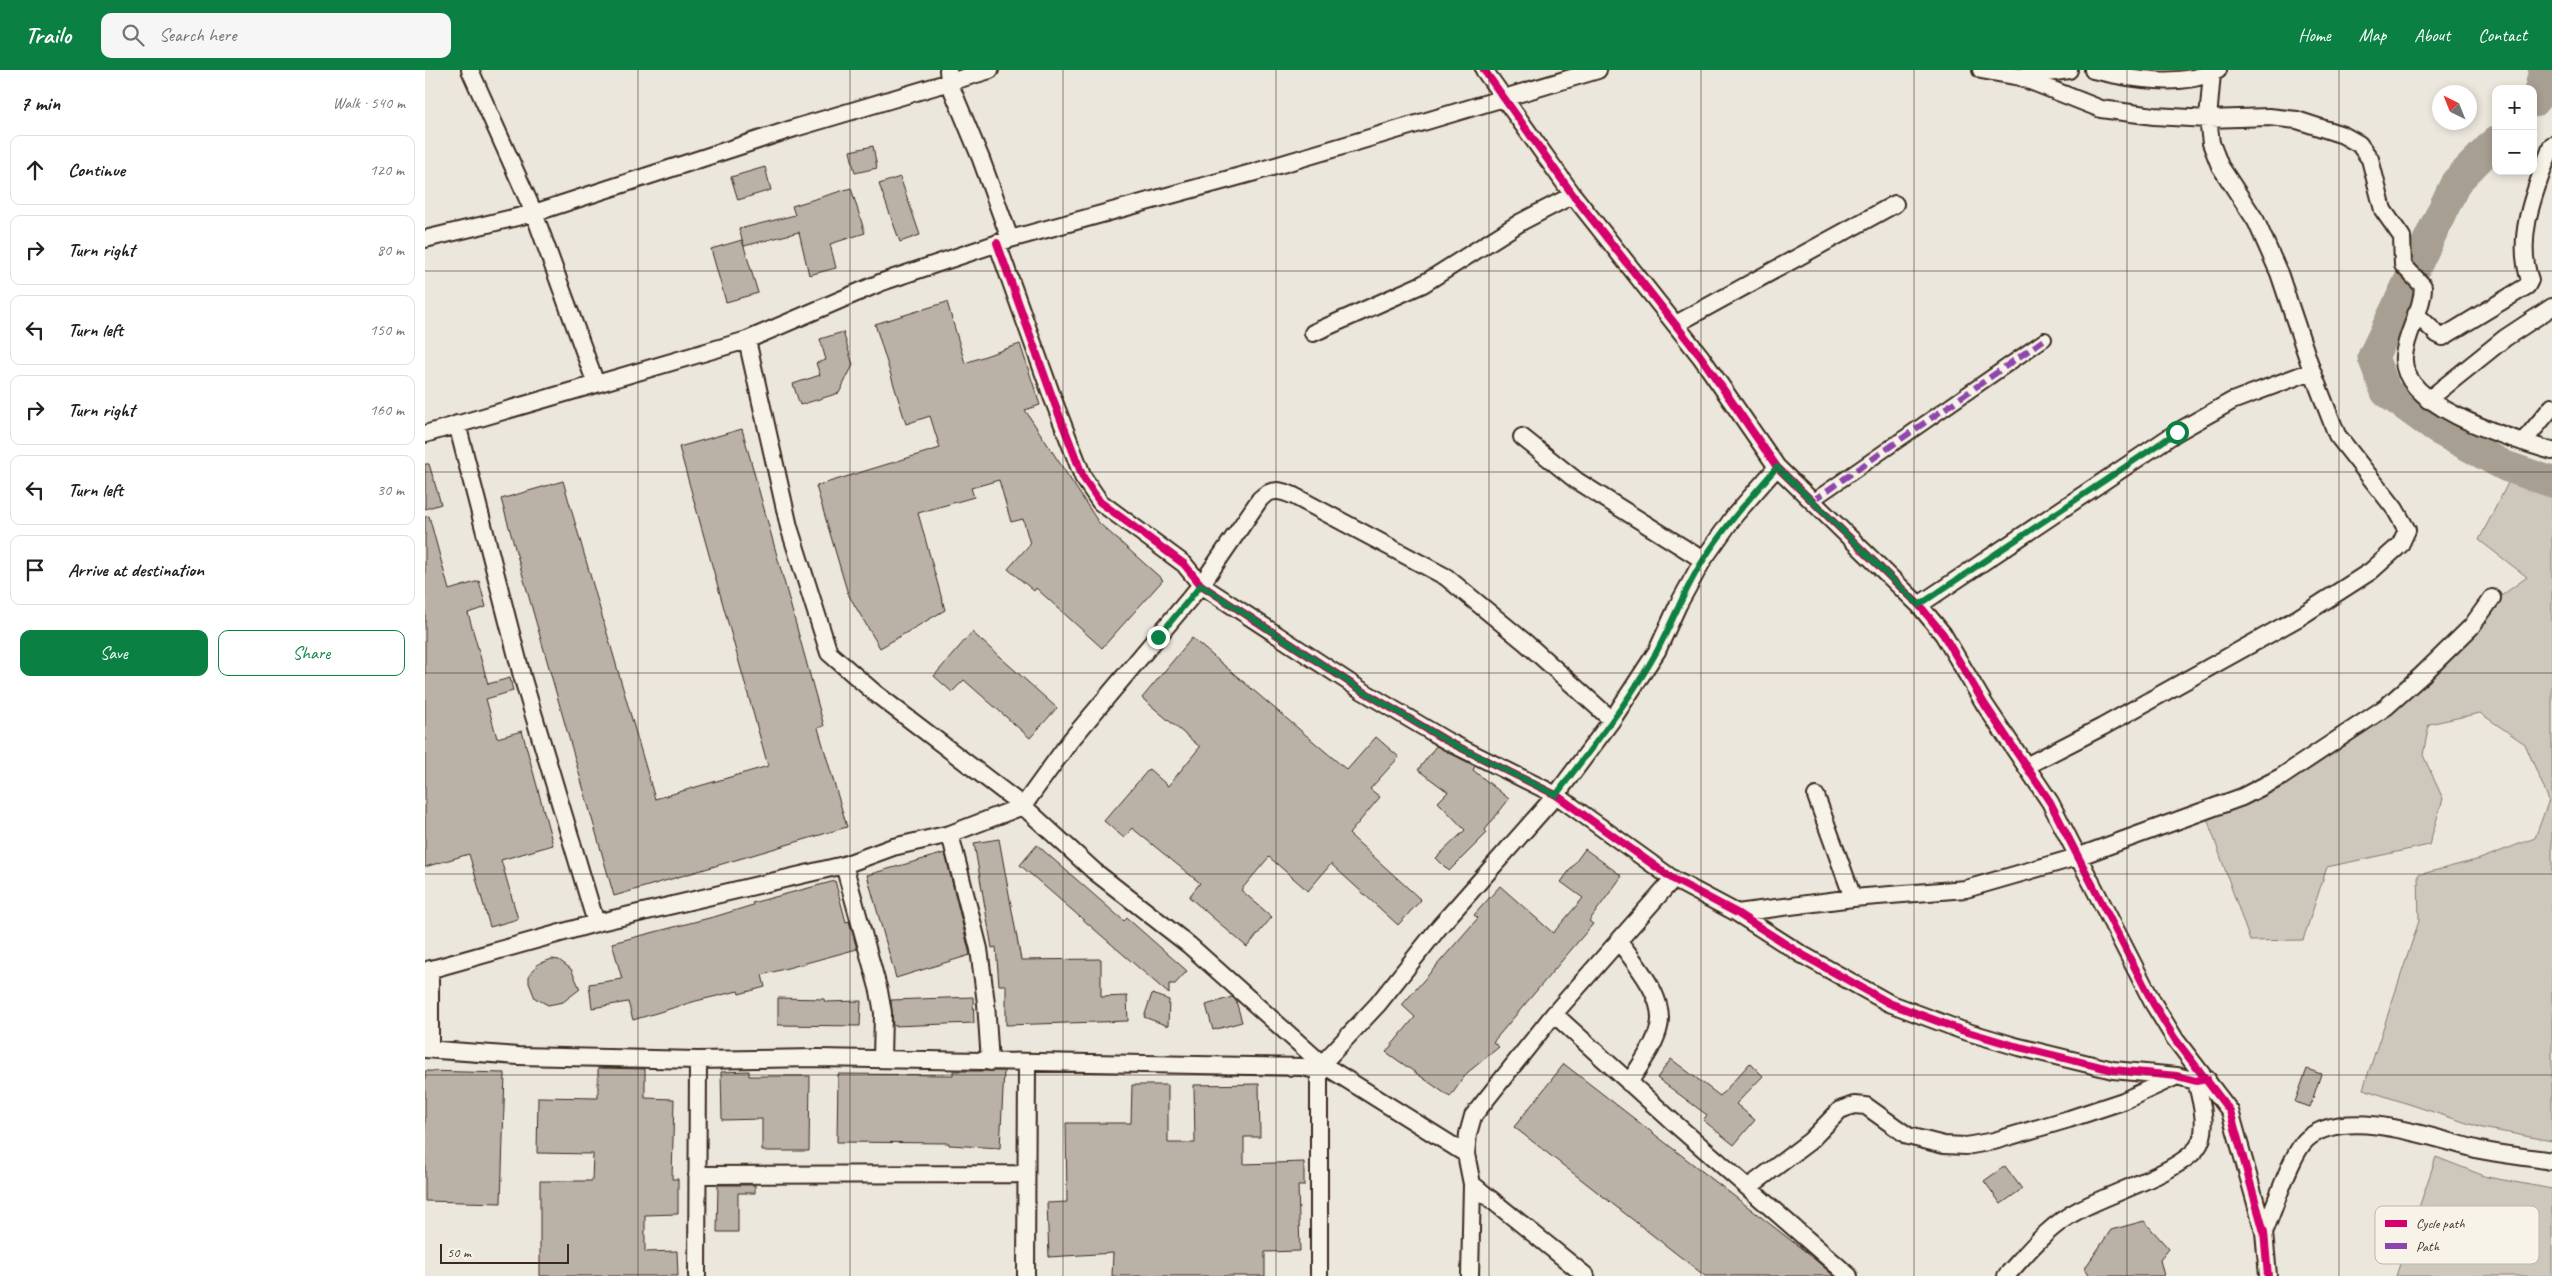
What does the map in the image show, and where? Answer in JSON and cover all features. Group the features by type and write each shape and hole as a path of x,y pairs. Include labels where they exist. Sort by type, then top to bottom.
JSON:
{"street":[{"path":"470,70 534,213 595,384"},
{"path":"425,239 534,213 949,76 990,70"},
{"path":"1484,70 1573,195 1676,324 1777,467 1919,605 1943,634 1985,705 2050,802 2153,1002 2175,1039 2202,1080 2230,1111 2265,1232 2268,1276"},
{"path":"425,434 747,340 882,282 1004,241 1255,172 1598,70"},
{"path":"1981,70 2020,77 2101,109 2154,116 2208,119 2269,117 2297,120 2343,135 2359,144 2375,169 2377,192 2383,210 2402,237 2402,262 2405,268 2421,283 2423,291 2404,356 2404,372 2409,381 2429,400 2461,418 2552,451"},
{"path":"2020,77 2069,70"},
{"path":"2026,766 2102,727 2298,618 2371,571 2400,545 2407,530 2395,509 2337,436 2312,371 2279,273 2256,221 2219,166 2211,143 2208,119 2215,72 2175,80 2142,81 2093,70"},
{"path":"949,76 981,159 1004,241 1053,399 1083,477 1100,502 1184,564 1201,585 1361,690 1447,741 1556,795 1673,879 1737,913 1845,980 1898,1006 2015,1046 2113,1070 2202,1080"},
{"path":"2417,314 2437,334 2443,337 2527,286 2530,280 2526,269 2529,210 2545,182 2552,145"},
{"path":"1313,333 1423,284 1521,222 1573,195"},
{"path":"1676,324 1895,204"},
{"path":"2429,400 2505,338 2552,306"},
{"path":"747,340 789,527 829,653 875,693 1023,806 1093,871 1189,945 1320,1067 1466,1154"},
{"path":"1812,501 2045,340"},
{"path":"1919,605 2177,432 2232,402 2312,371"},
{"path":"2523,442 2552,407"},
{"path":"457,424 522,676 597,923"},
{"path":"1522,437 1577,481 1703,560"},
{"path":"1319,1276 1320,1067 1378,1004 1439,926 1556,795 1612,720 1657,651 1678,605 1703,560 1735,515 1777,467"},
{"path":"1320,1067 817,1058 698,1060 518,1056 427,1048 428,970 597,923 844,865 893,848 950,834 1023,806 1070,741 1201,585 1260,499 1268,492 1281,490 1446,577 1526,643 1612,720"},
{"path":"1737,913 1853,898 1966,888 2077,857 2242,797 2281,777 2386,707 2423,675 2471,627 2492,598"},
{"path":"1816,796 1853,898"},
{"path":"950,834 979,949 986,1003 990,1062"},
{"path":"844,865 879,991 883,1013 882,1059"},
{"path":"1470,1276 1472,1184 1466,1154 1468,1134 1473,1116 1554,1014 1673,879"},
{"path":"1619,940 1655,995 1660,1015 1659,1029 1629,1083"},
{"path":"1554,1014 1629,1083 1849,1276"},
{"path":"697,1276 698,1060"},
{"path":"1026,1276 1027,1063"},
{"path":"1749,1187 1810,1141 1840,1110 1854,1105 1866,1106 1908,1136 1944,1145 1967,1146 1994,1141 2123,1101 2177,1076"},
{"path":"2006,1276 2044,1234 2059,1222 2078,1210 2154,1176 2197,1148 2202,1136 2202,1080"},
{"path":"2265,1232 2297,1152 2307,1139 2323,1128 2345,1125 2389,1126 2483,1150 2552,1161"},
{"path":"697,1175 1026,1174"},
{"path":"1472,1184 1586,1276"}],"shaded area":[{"path":"2510,479 2552,495 2552,1141 2482,1128 2363,1089 2419,921 2418,875 2480,859 2535,838 2549,800 2525,744 2480,713 2429,724 2423,755 2443,799 2429,845 2327,867 2303,940 2250,941 2207,818 2364,713 2478,613 2527,577 2479,540"},
{"path":"2436,1157 2487,1177 2552,1189 2552,1276 2396,1276 2400,1264 2539,1264 2539,1206 2420,1206"}],"building":[{"path":"873,146 877,168 855,173 850,151"},
{"path":"765,167 771,190 738,200 731,177"},
{"path":"900,177 920,235 900,242 879,184"},
{"path":"851,188 865,233 830,244 836,268 809,275 799,232 744,246 739,229 795,215 792,206"},
{"path":"742,240 758,293 726,302 711,249"},
{"path":"947,302 965,363 1020,344 1040,405 1025,410 1099,523 1163,580 1102,648 1036,588 1034,591 1008,569 1030,544 1023,519 1011,522 999,480 971,488 974,497 918,513 945,610 880,648 848,594 816,486 940,448 930,416 906,424 875,324"},
{"path":"843,332 853,365 839,393 800,405 793,384 820,375 816,363 826,360 820,339"},
{"path":"742,429 824,726 818,728 847,827 614,896 501,499 563,481 655,799 768,766 679,447"},
{"path":"425,464 429,464 441,504 425,509"},
{"path":"429,516 449,590 479,581 486,607 468,613 488,684 510,678 513,691 486,699 497,738 522,731 553,845 501,860 518,919 490,927 469,854 425,867 425,517"},
{"path":"972,632 1057,708 1030,738 964,680 952,692 934,676"},
{"path":"1192,638 1347,770 1376,737 1399,757 1370,789 1380,797 1349,834 1421,900 1398,925 1331,864 1308,891 1269,857 1241,890 1272,917 1247,947 1189,897 1200,883 1132,828 1124,838 1104,821 1149,769 1168,786 1200,747 1142,698"},
{"path":"1436,746 1475,766 1473,770 1509,799 1485,830 1487,833 1449,871 1436,858 1465,830 1438,802 1448,792 1418,770"},
{"path":"999,839 1021,960 1101,959 1101,997 1127,996 1128,1021 1006,1025 1006,985 999,985 996,947 992,948 974,843"},
{"path":"1037,845 1124,921 1127,918 1187,971 1175,984 1169,984 1169,994 1020,865"},
{"path":"1585,849 1622,876 1589,921 1593,924 1493,1042 1499,1047 1467,1073 1450,1097 1386,1052 1415,1017 1402,1005 1478,918 1474,915 1500,886 1553,933 1583,898 1561,882"},
{"path":"945,853 970,955 896,978 867,875"},
{"path":"835,881 846,922 849,921 857,949 762,975 765,987 739,994 738,991 696,1001 633,1020 628,1002 592,1008 589,984 622,979 612,943 717,916 753,905 752,903"},
{"path":"552,959 559,960 571,969 580,989 563,1002 548,1005 535,998 529,983 529,976 538,964"},
{"path":"1152,994 1169,1000 1168,1026 1144,1017"},
{"path":"973,997 974,1023 893,1026 891,1000"},
{"path":"1232,997 1236,1001 1242,1022 1213,1030 1206,1005"},
{"path":"778,998 824,999 825,1002 861,1001 860,1026 778,1025"},
{"path":"1671,1059 1720,1096 1750,1063 1763,1076 1736,1104 1755,1120 1734,1145 1703,1120 1707,1115 1657,1078"},
{"path":"1564,1064 1806,1252 1834,1276 1705,1276 1514,1127"},
{"path":"598,1068 645,1069 645,1098 674,1099 672,1179 678,1179 678,1214 645,1215 645,1252 677,1251 678,1276 540,1276 540,1181 592,1181 593,1154 537,1153 538,1097 598,1098"},
{"path":"2307,1069 2321,1074 2310,1107 2295,1102"},
{"path":"425,1071 505,1073 501,1203 425,1201"},
{"path":"749,1071 749,1076 810,1076 809,1151 762,1151 762,1119 722,1120 721,1072"},
{"path":"953,1071 1004,1071 1000,1148 949,1145 949,1143 837,1142 838,1074 953,1075"},
{"path":"1259,1084 1260,1137 1244,1137 1244,1164 1304,1162 1304,1186 1298,1186 1300,1251 1265,1252 1265,1276 1112,1276 1113,1253 1049,1257 1047,1203 1067,1202 1066,1123 1131,1123 1132,1085 1168,1085 1168,1143 1195,1143 1194,1085"},
{"path":"2005,1166 2022,1189 2001,1204 1984,1181"},
{"path":"718,1185 755,1185 755,1193 738,1193 738,1232 717,1232"},
{"path":"2144,1221 2169,1249 2160,1260 2164,1276 2090,1276 2085,1268 2111,1230"}],"waterway":[{"path":"2537,97 2544,70"},
{"path":"2492,145 2456,182 2373,357 2386,392 2437,429 2505,466 2552,482"}],"marked path":[{"path":"1812,501 2045,339"}],"cycle path":[{"path":"1484,70 1573,195 1701,357 1777,467 1919,605 1943,634 1985,705 2050,802 2153,1003 2175,1039 2230,1111 2264,1232 2268,1276"},
{"path":"997,243 1083,477 1100,502 1184,564 1201,585 1361,690 1447,741 1556,795 1673,879 1737,913 1801,954 1889,1003 1961,1030 2015,1046 2113,1070 2177,1076 2196,1081 2207,1079"}],"route":[{"path":"1158,637 1201,585 1361,690 1447,741 1556,795 1612,720 1657,651 1678,605 1703,560 1735,515 1777,467 1919,605 2177,432"}]}
